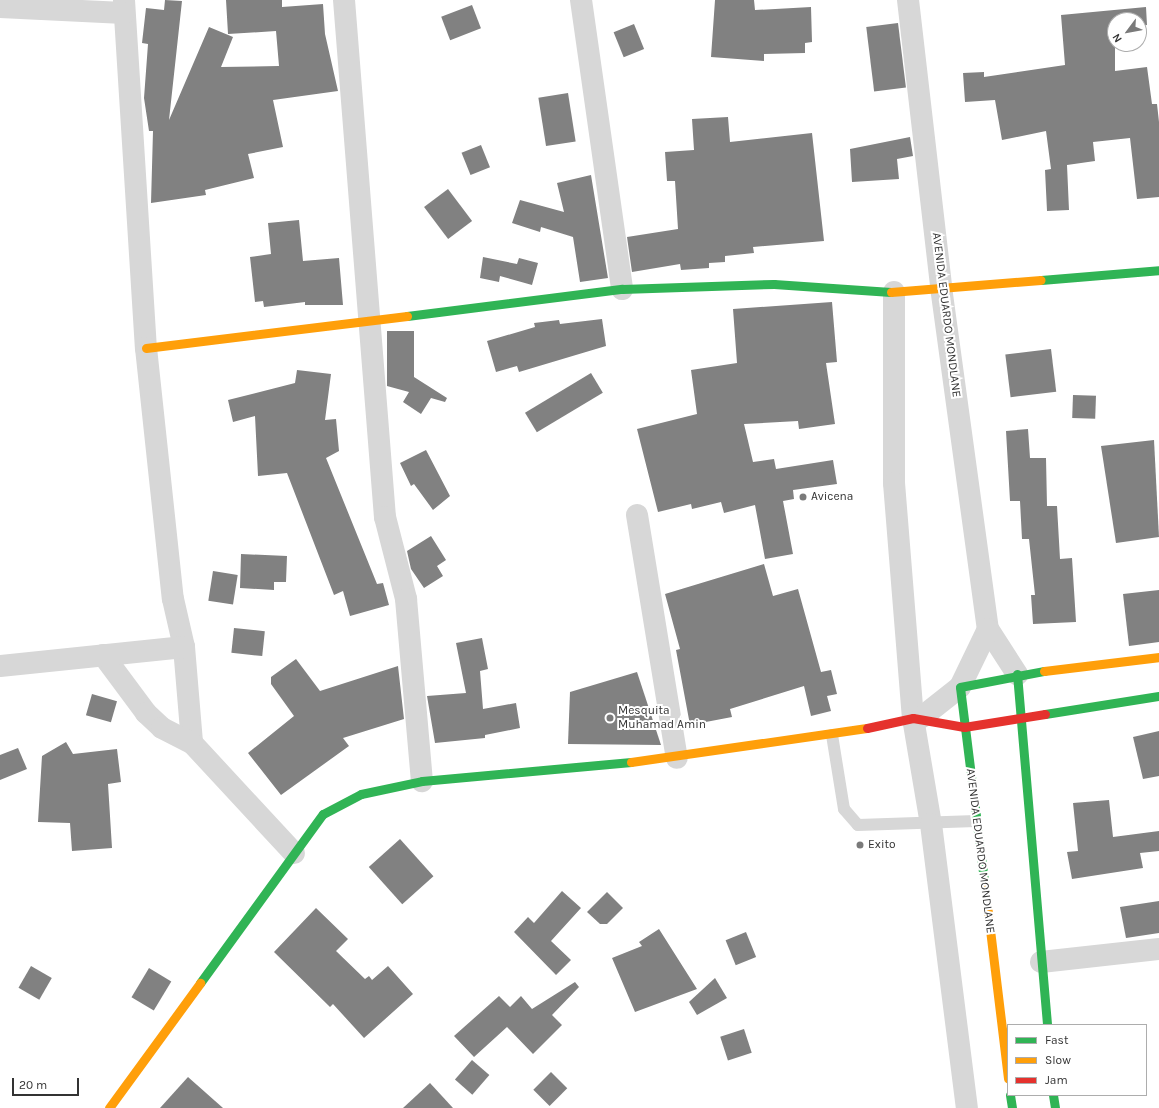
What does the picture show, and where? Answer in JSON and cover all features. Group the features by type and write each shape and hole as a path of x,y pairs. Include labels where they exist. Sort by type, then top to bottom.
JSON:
{"street":[{"path":"344,0 385,517 406,598 422,781"},
{"path":"581,0 622,289"},
{"name":"AVENIDA EDUARDO MONDLANE","path":"908,0 941,288 988,629 1016,674 1046,1024"},
{"path":"0,7 124,6 146,348 173,599 184,646 192,743"},
{"path":"146,348 622,289 774,284 894,292 1159,270"},
{"path":"894,292 894,483 918,717 967,1108"},
{"path":"637,515 677,758"},
{"path":"960,687 988,629"},
{"path":"0,666 184,646"},
{"path":"103,655 146,713 162,728 192,743 294,853"},
{"path":"109,1108 323,814 361,794 422,781 677,758 832,735 918,717 960,687 1016,674 1159,657"},
{"name":"AVENIDA EDUARDO MONDLANE","path":"960,687 1007,1071"},
{"path":"918,717 964,727 1159,696"},
{"path":"1040,962 1159,949"},
{"path":"1010,1096 1012,1108"},
{"path":"1053,1096 1055,1108"}],"lane":[{"path":"832,735 844,809 849,819 858,825 931,824 976,821"}],"building":[{"path":"165,0 182,1 169,120 209,27 233,37 221,67 279,66 276,31 228,34 226,0 282,0 282,7 323,4 325,34 338,91 273,100 283,147 248,154 254,178 205,190 206,195 151,203 153,131 149,131 144,98 148,44 142,43 146,8 164,10"},
{"path":"715,0 754,0 755,10 811,7 812,42 805,43 805,53 764,54 764,61 711,57"},
{"path":"472,5 481,28 450,40 441,17"},
{"path":"1146,7 1146,12 1107,12 1107,52 1115,52 1115,71 1147,67 1152,104 1157,104 1159,122 1159,197 1137,199 1130,138 1093,142 1095,161 1067,165 1069,210 1047,211 1045,170 1051,169 1046,131 1002,140 995,100 965,102 963,73 984,72 984,77 1065,65 1061,15"},
{"path":"898,23 906,88 874,91 866,27"},
{"path":"634,24 644,49 624,57 614,32"},
{"path":"568,93 576,141 546,146 538,98"},
{"path":"728,117 730,142 812,133 824,241 753,247 754,253 725,256 725,262 709,263 709,268 681,270 680,264 632,272 627,237 678,229 675,181 667,181 665,152 694,150 692,119"},
{"path":"910,137 913,156 897,159 899,179 852,182 850,149"},
{"path":"481,145 490,167 471,175 462,153"},
{"path":"591,175 608,278 580,282 573,237 541,227 540,232 512,223 520,200 564,212 557,183"},
{"path":"448,189 472,221 448,239 424,207"},
{"path":"299,220 303,261 339,258 343,305 305,305 305,302 264,307 263,301 255,302 250,257 271,254 268,223"},
{"path":"483,257 517,264 519,258 538,263 532,285 500,276 499,282 480,278"},
{"path":"832,302 837,362 826,363 835,424 799,429 798,421 744,424 753,462 774,459 776,469 833,460 837,484 793,490 794,499 783,501 793,554 765,559 755,505 724,513 721,502 692,509 691,504 658,512 637,429 697,414 691,370 737,363 733,309"},
{"path":"602,319 606,346 519,372 517,366 496,372 487,341 535,327 534,323 559,320 560,324"},
{"path":"387,331 414,331 414,377 447,398 445,402 431,398 421,414 403,402 409,392 387,386"},
{"path":"1051,349 1056,392 1011,397 1005,355"},
{"path":"297,370 331,374 325,420 336,419 339,451 326,458 377,584 383,583 389,605 350,616 343,591 334,595 287,473 258,476 255,416 233,422 228,400 295,383"},
{"path":"591,373 603,393 537,432 525,413"},
{"path":"1073,395 1096,396 1095,419 1072,418"},
{"path":"1028,429 1030,458 1046,458 1047,506 1057,506 1060,559 1072,558 1076,622 1033,624 1031,595 1035,595 1029,539 1022,539 1020,501 1010,501 1006,431"},
{"path":"1154,440 1159,537 1116,543 1101,446"},
{"path":"426,450 450,496 433,510 414,484 411,486 400,463"},
{"path":"431,536 446,560 437,566 443,576 424,588 411,569 407,551"},
{"path":"241,554 287,556 286,582 274,582 274,590 240,588"},
{"path":"764,564 773,596 798,589 821,672 831,670 837,694 827,696 831,711 811,716 804,686 730,709 732,717 690,725 676,650 680,649 665,594"},
{"path":"213,571 238,575 233,605 208,601"},
{"path":"1159,590 1159,642 1129,646 1123,594"},
{"path":"234,628 265,631 262,656 231,653"},
{"path":"482,638 488,669 480,671 483,709 516,703 520,728 485,735 485,738 435,743 427,696 466,693 456,643"},
{"path":"296,659 320,691 398,666 404,719 343,738 349,746 281,795 248,753 294,716 271,684 271,677"},
{"name":"Mesquita Muhamad Amin","path":"637,672 661,745 568,744 570,692"},
{"path":"92,694 117,701 111,722 86,715"},
{"path":"1159,731 1159,776 1143,779 1133,737"},
{"path":"66,742 73,754 117,749 121,782 108,784 112,848 72,851 70,823 38,822 42,756"},
{"path":"18,748 27,769 0,780 0,755"},
{"path":"1109,800 1113,837 1159,831 1159,851 1140,853 1143,868 1072,879 1067,852 1078,851 1073,803"},
{"path":"400,839 433,876 402,904 369,867"},
{"path":"562,891 581,908 551,941 571,960 556,975 514,932 528,917 534,923"},
{"path":"607,892 623,908 607,924 600,924 587,912"},
{"path":"1159,901 1159,933 1126,938 1120,907"},
{"path":"316,908 348,939 336,951 365,979 369,976 372,980 388,966 413,994 364,1038 333,1004 330,1007 274,952"},
{"path":"659,929 697,989 635,1012 612,958 642,946 639,942"},
{"path":"746,932 756,957 736,965 726,940"},
{"path":"31,966 52,978 39,1000 18,988"},
{"path":"149,968 171,981 154,1011 131,997"},
{"path":"715,978 727,998 697,1015 689,1002"},
{"path":"575,982 579,987 552,1015 562,1025 533,1054 507,1027 474,1057 454,1036 499,996 510,1007 521,996 532,1009"},
{"path":"744,1029 752,1053 728,1061 720,1037"},
{"path":"472,1060 489,1075 472,1095 455,1080"},
{"path":"551,1072 567,1088 550,1106 533,1090"},
{"path":"188,1077 223,1108 160,1108"},
{"path":"430,1083 453,1108 403,1108"}],"traffic: fast":[{"path":"1041,280 1159,270"},
{"path":"407,316 622,289 774,284 891,292"},
{"path":"984,880 960,687 1044,671"},
{"path":"1017,674 1047,1024"},
{"path":"1045,714 1159,696"},
{"path":"200,983 323,814 361,794 422,781 631,762"},
{"path":"1010,1096 1012,1108"},
{"path":"1053,1096 1055,1108"}],"traffic: slow":[{"path":"891,292 1041,280"},
{"path":"146,348 407,316"},
{"path":"1044,671 1159,657"},
{"path":"631,762 867,728"},
{"path":"984,880 1007,1071"},
{"path":"109,1108 200,983"}],"traffic: jam":[{"path":"867,728 913,718 964,727 1045,714"}],"place":[{"name":"Avicena","path":"803,497"},
{"name":"Mesquita Muhamad Amin","path":"610,718"},
{"name":"Exito","path":"860,845"}]}
